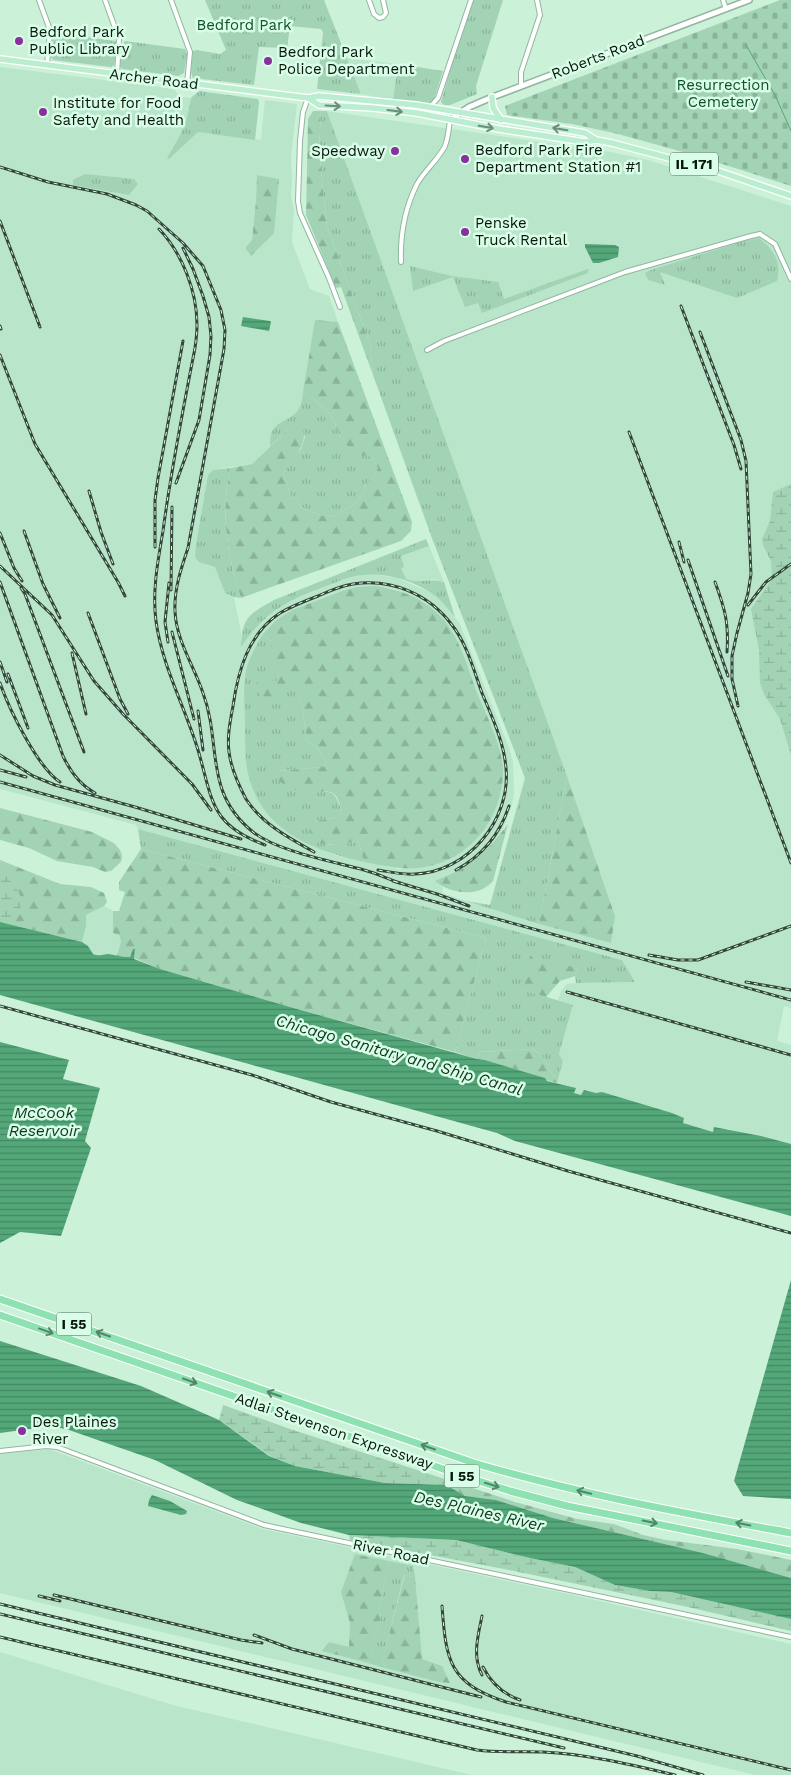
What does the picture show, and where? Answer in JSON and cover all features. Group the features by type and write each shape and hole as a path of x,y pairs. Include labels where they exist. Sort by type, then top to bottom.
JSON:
{"highway":[{"name":"Adlai Stevenson Expressway","path":"0,1299 474,1463 597,1496 791,1534"},
{"name":"Adlai Stevenson Expressway","path":"0,1315 510,1491 567,1506 791,1551"}],"main road":[{"name":"Archer Road","path":"0,59 308,98 319,96 347,98 430,108 585,133 596,140 718,171 791,196"},
{"path":"492,97 493,108 501,120"},
{"name":"Archer Road","path":"308,98 319,105 373,108 585,142 596,140"}],"street":[{"path":"39,0 50,30 47,66"},
{"path":"105,0 119,38 117,75"},
{"path":"171,0 190,52 188,84"},
{"path":"369,0 374,14 379,18 386,13 383,0"},
{"path":"430,108 438,98 471,0"},
{"path":"521,86 521,72 540,16 537,0"},
{"path":"723,0 726,9"},
{"name":"Roberts Road","path":"450,120 469,107 492,97 749,0"},
{"path":"308,98 303,112 300,141 298,201 300,213 340,307"},
{"path":"438,98 442,110"},
{"path":"401,262 404,222 409,206 418,183 444,147 450,120"},
{"path":"427,350 444,341 625,272 760,234 775,244 791,279"},
{"name":"River Road","path":"0,1451 46,1446 58,1447 264,1525 791,1637"}],"shaded area":[{"path":"347,58 398,64 393,100 361,94"},
{"path":"0,67 169,88 175,90 180,97 191,98 188,120 183,133 168,158 198,132 261,140 265,100 297,104 291,157 291,196 294,211 292,242 310,289 329,296 338,322 315,321 302,403 296,414 280,424 272,433 270,446 252,464 224,468 208,475 196,544 215,567 225,593 234,597 241,632 241,646 264,618 282,605 352,576 373,574 397,578 432,593 445,604 460,624 509,748 513,762 514,793 512,805 502,831 486,851 475,861 436,881 443,888 442,893 539,924 611,943 615,915 567,776 327,111 611,152 648,160 791,206 791,1008 784,1006 777,1041 791,1045 791,1144 728,1129 713,1132 682,1123 684,1118 602,1092 596,1093 584,1090 582,1095 574,1093 575,1088 557,1083 563,1061 559,1054 573,1006 558,1000 561,991 567,984 635,982 622,960 138,829 136,825 0,789","holes":["257,175 279,179 251,256 245,248 252,240","376,586 395,589 427,603 467,666 497,744 503,771 469,847 446,861 425,867 398,869 335,855 310,845 284,830 251,656 262,635 276,620 292,610 342,591"]},
{"path":"429,546 444,582 433,579 417,583 406,579 401,568 401,556"},
{"path":"104,906 113,911 113,933 119,935 121,941 117,956 92,954 88,946 82,942 86,926 86,915"},
{"path":"49,1449 263,1529 791,1644 791,1775 755,1775 0,1593 0,1454"},
{"path":"0,1652 173,1705 472,1775 0,1775"}],"green space":[{"name":"Bedford Park","path":"205,0 324,0 361,94 317,89 323,32 321,29 290,26 287,48 259,47 254,85 193,78 191,72 193,51 220,54 226,50"},
{"path":"473,0 503,0 476,86 477,94 450,105 444,105 441,102"},
{"name":"Resurrection Cemetery","path":"780,0 791,0 791,186 694,155 618,134 572,124 507,115 505,106"},
{"path":"55,33 116,41 114,65 111,67 53,60 51,57"},
{"path":"125,41 185,49 187,54 184,73 178,76 122,69 120,66"},
{"path":"398,64 443,71 434,99 430,104 393,100"},
{"path":"199,91 258,99 255,140 198,132 169,159 167,158 183,130 191,98"},
{"path":"313,111 321,111 319,152 327,226 370,344 373,375 341,287 336,288 306,215 308,119"},
{"path":"321,111 327,111 567,776 539,924 466,901 490,905 525,778 433,541 373,375 370,344 327,226 319,152"},
{"path":"85,174 134,179 138,184 129,195 73,185 73,180"},
{"path":"257,175 279,179 274,233 251,256 245,248 252,240"},
{"path":"759,238 776,257 778,268 777,281 737,298 660,272 665,285 648,280 645,273 744,241"},
{"path":"410,266 452,276 498,282 504,299 588,269 588,273 482,313 478,303 465,307 453,277 413,291"},
{"path":"315,320 338,322 412,522 411,531 401,541 241,598 232,566 225,517 227,484 231,468 252,464 296,422 302,427 303,441 297,455 283,473 291,495 304,509 332,517 354,504 364,493 366,484 374,478 378,468 373,457 354,454 341,438 331,415 303,392"},
{"path":"303,392 331,415 341,438 373,457 378,468 374,478 366,484 364,493 354,504 332,517 304,509 291,495 283,473 301,449 305,437 296,423 270,446 271,434 274,428 294,415 298,410"},
{"path":"231,468 227,484 225,517 232,566 241,598 225,593 215,567 199,562 195,557 208,475 213,470"},
{"path":"791,484 791,755 780,719 764,694 760,683 759,650 751,609 772,579 771,561 762,539 770,521 773,492"},
{"path":"426,539 429,546 401,556 404,567 401,568 406,579 444,582 455,617 435,595 413,583 382,575 361,575 339,581 284,605 266,618 241,647 243,629 249,617 274,600"},
{"path":"376,586 401,592 424,602 437,613 451,630 461,649 493,731 502,763 503,773 497,806 481,834 456,856 441,863 425,867 402,868 365,862 358,841 328,844 315,840 311,834 310,826 314,821 338,817 342,812 337,797 329,792 305,793 295,790 286,786 275,776 278,771 323,767 327,763 319,751 308,742 306,737 302,703 292,673 292,683 279,698 269,705 263,702 256,684 259,679 277,681 279,675 276,663 265,658 273,642 262,635 276,620 292,610 342,591 357,587"},
{"path":"262,635 273,642 279,675 277,681 260,697 292,670 302,703 306,737 308,742 319,751 327,763 323,767 278,771 309,793 328,792 334,795 342,812 338,817 314,821 328,845 358,841 365,862 323,850 287,832 272,819 260,803 251,784 246,762 244,684 249,661"},
{"path":"567,776 615,916 611,943 539,924"},
{"path":"0,808 92,832 114,843 120,850 121,862 111,871 105,872 93,867 57,861 29,848 0,840"},
{"path":"508,824 493,881 487,886 480,890 464,892 448,889 435,881 459,870 484,852"},
{"path":"138,829 622,960 635,982 576,983 577,968 524,990 573,1005 559,1054 563,1061 557,1083 543,1057 533,1049 480,1052 477,1059 455,1052 486,938 141,849"},
{"path":"141,849 486,938 455,1052 160,969 134,958 135,950 133,949 130,957 117,956 121,941 119,935 113,933 113,911 119,911 125,892 119,890 119,882"},
{"path":"0,860 60,884 91,887 104,893 107,902 104,906 86,915 86,926 82,942 0,922"},
{"path":"0,872 11,881 20,895 20,915 10,920 0,918"},
{"path":"530,956 577,968 575,976 560,981 546,997 524,990"},
{"path":"533,1049 543,1057 557,1083 477,1059 480,1052"},
{"path":"223,1405 408,1467 446,1485 385,1483 295,1466 270,1456 219,1420"},
{"path":"408,1467 515,1502 577,1519 614,1524 643,1535 666,1540 737,1549 791,1560 791,1578 703,1553 553,1518 496,1500 465,1496"},
{"path":"349,1535 456,1540 575,1567 615,1585 650,1591 671,1592 791,1619 791,1631 688,1607 504,1569 350,1540"},
{"path":"355,1554 389,1561 379,1606 381,1617 368,1663 322,1651 329,1642 349,1647 350,1623 341,1592"},
{"path":"389,1561 413,1566 415,1577 404,1575 383,1657 385,1668 368,1663 381,1617 379,1606"},
{"path":"405,1575 415,1577 422,1659 442,1666 450,1683 385,1668 383,1657"}],"water":[{"path":"585,244 615,245 619,247 618,257 593,263"},
{"path":"243,317 270,321 269,331 241,326"},
{"name":"Chicago Sanitary and Ship Canal","path":"0,922 82,942 96,955 109,954 130,957 133,949 135,949 134,959 160,969 297,1009 485,1060 545,1078 547,1081 576,1088 574,1093 581,1095 584,1090 596,1093 602,1092 672,1113 684,1118 683,1123 713,1132 714,1127 791,1144 791,1216 515,1141 497,1133 0,995"},
{"name":"McCook Reservoir","path":"0,1042 69,1060 63,1079 100,1088 85,1141 91,1148 61,1236 20,1232 0,1243"},
{"path":"791,1280 791,1499 743,1496 734,1481"},
{"path":"0,1341 141,1386 219,1420 269,1456 295,1466 385,1483 446,1485 465,1496 496,1500 553,1518 703,1553 791,1578 791,1619 671,1592 650,1591 615,1585 575,1567 456,1540 349,1535 301,1523 237,1500 155,1460 69,1430 52,1426 0,1433"},
{"path":"152,1495 170,1501 187,1511 186,1514 181,1515 148,1506"}],"waterway":[{"path":"746,45 775,95 791,131"}],"railway":[{"path":"0,167 48,182 107,194 136,205 147,211 183,243 203,266 221,310 225,330 224,349 188,548 177,587 175,611 182,643 209,712 220,784 227,801 237,817 253,832 264,839 291,850 368,871 400,883"},
{"path":"0,221 40,327"},
{"path":"159,229 175,249 187,273 194,299 197,334 173,462 158,564 155,587 156,621 163,654 193,734 216,808 223,819 233,828 265,845"},
{"path":"176,483 199,420 210,355 211,336 209,317 203,296 183,248"},
{"path":"681,306 734,445 741,469"},
{"path":"700,332 741,440 746,461 751,574 732,656 732,679 738,706"},
{"path":"155,547 155,500 183,341"},
{"path":"0,355 35,444 125,596"},
{"path":"629,432 791,863"},
{"path":"89,491 113,564"},
{"path":"171,590 172,507"},
{"path":"24,531 43,584 60,618"},
{"path":"0,533 14,568 22,581"},
{"path":"679,542 684,562"},
{"path":"688,560 728,676"},
{"path":"748,605 766,582 791,564"},
{"path":"0,566 52,615 94,681 123,714 192,784 211,810"},
{"path":"0,582 63,756 76,777 95,793"},
{"path":"715,582 726,616 727,652"},
{"path":"168,642 165,622 169,583"},
{"path":"314,852 268,823 252,808 240,788 235,776 228,746 238,680 252,642 269,622 285,610 349,585 367,583 395,586 421,597 443,614 462,641 500,739 505,758 506,787 501,806 493,824 482,840 452,864 434,871 415,874 401,874 378,870"},
{"path":"21,588 25,594 84,752"},
{"path":"88,613 120,699 128,714"},
{"path":"172,632 194,719"},
{"path":"72,653 86,714"},
{"path":"0,662 7,682"},
{"path":"8,674 28,728"},
{"path":"0,683 25,737 51,775 60,782"},
{"path":"198,711 203,750"},
{"path":"0,755 33,776 55,785 241,839"},
{"path":"0,770 26,777"},
{"path":"0,782 791,1000"},
{"path":"456,870 474,858 489,843 501,826 509,806"},
{"path":"393,881 469,906"},
{"path":"649,955 678,960 698,960 791,926"},
{"path":"746,982 791,990"},
{"path":"567,992 791,1055"},
{"path":"0,1006 252,1075 331,1102 791,1233"},
{"path":"54,1595 241,1640 262,1643"},
{"path":"39,1596 60,1601"},
{"path":"0,1604 637,1756 703,1775"},
{"path":"442,1606 446,1642 454,1668 462,1678 487,1695 506,1702 791,1770"},
{"path":"0,1614 564,1748"},
{"path":"482,1616 477,1653 477,1661 482,1675"},
{"path":"254,1635 292,1649 481,1697"},
{"path":"0,1637 477,1750 576,1755 609,1760 675,1775"},
{"path":"483,1667 498,1687 508,1695 520,1700"}],"place":[{"name":"Bedford Park Public Library","path":"19,41"},
{"name":"Bedford Park Police Department","path":"268,61"},
{"name":"Institute for Food Safety and Health","path":"43,112"},
{"name":"Speedway","path":"395,151"},
{"name":"Bedford Park Fire Department Station #1","path":"465,159"},
{"name":"Penske Truck Rental","path":"465,232"},
{"name":"Des Plaines River","path":"22,1431"}]}
